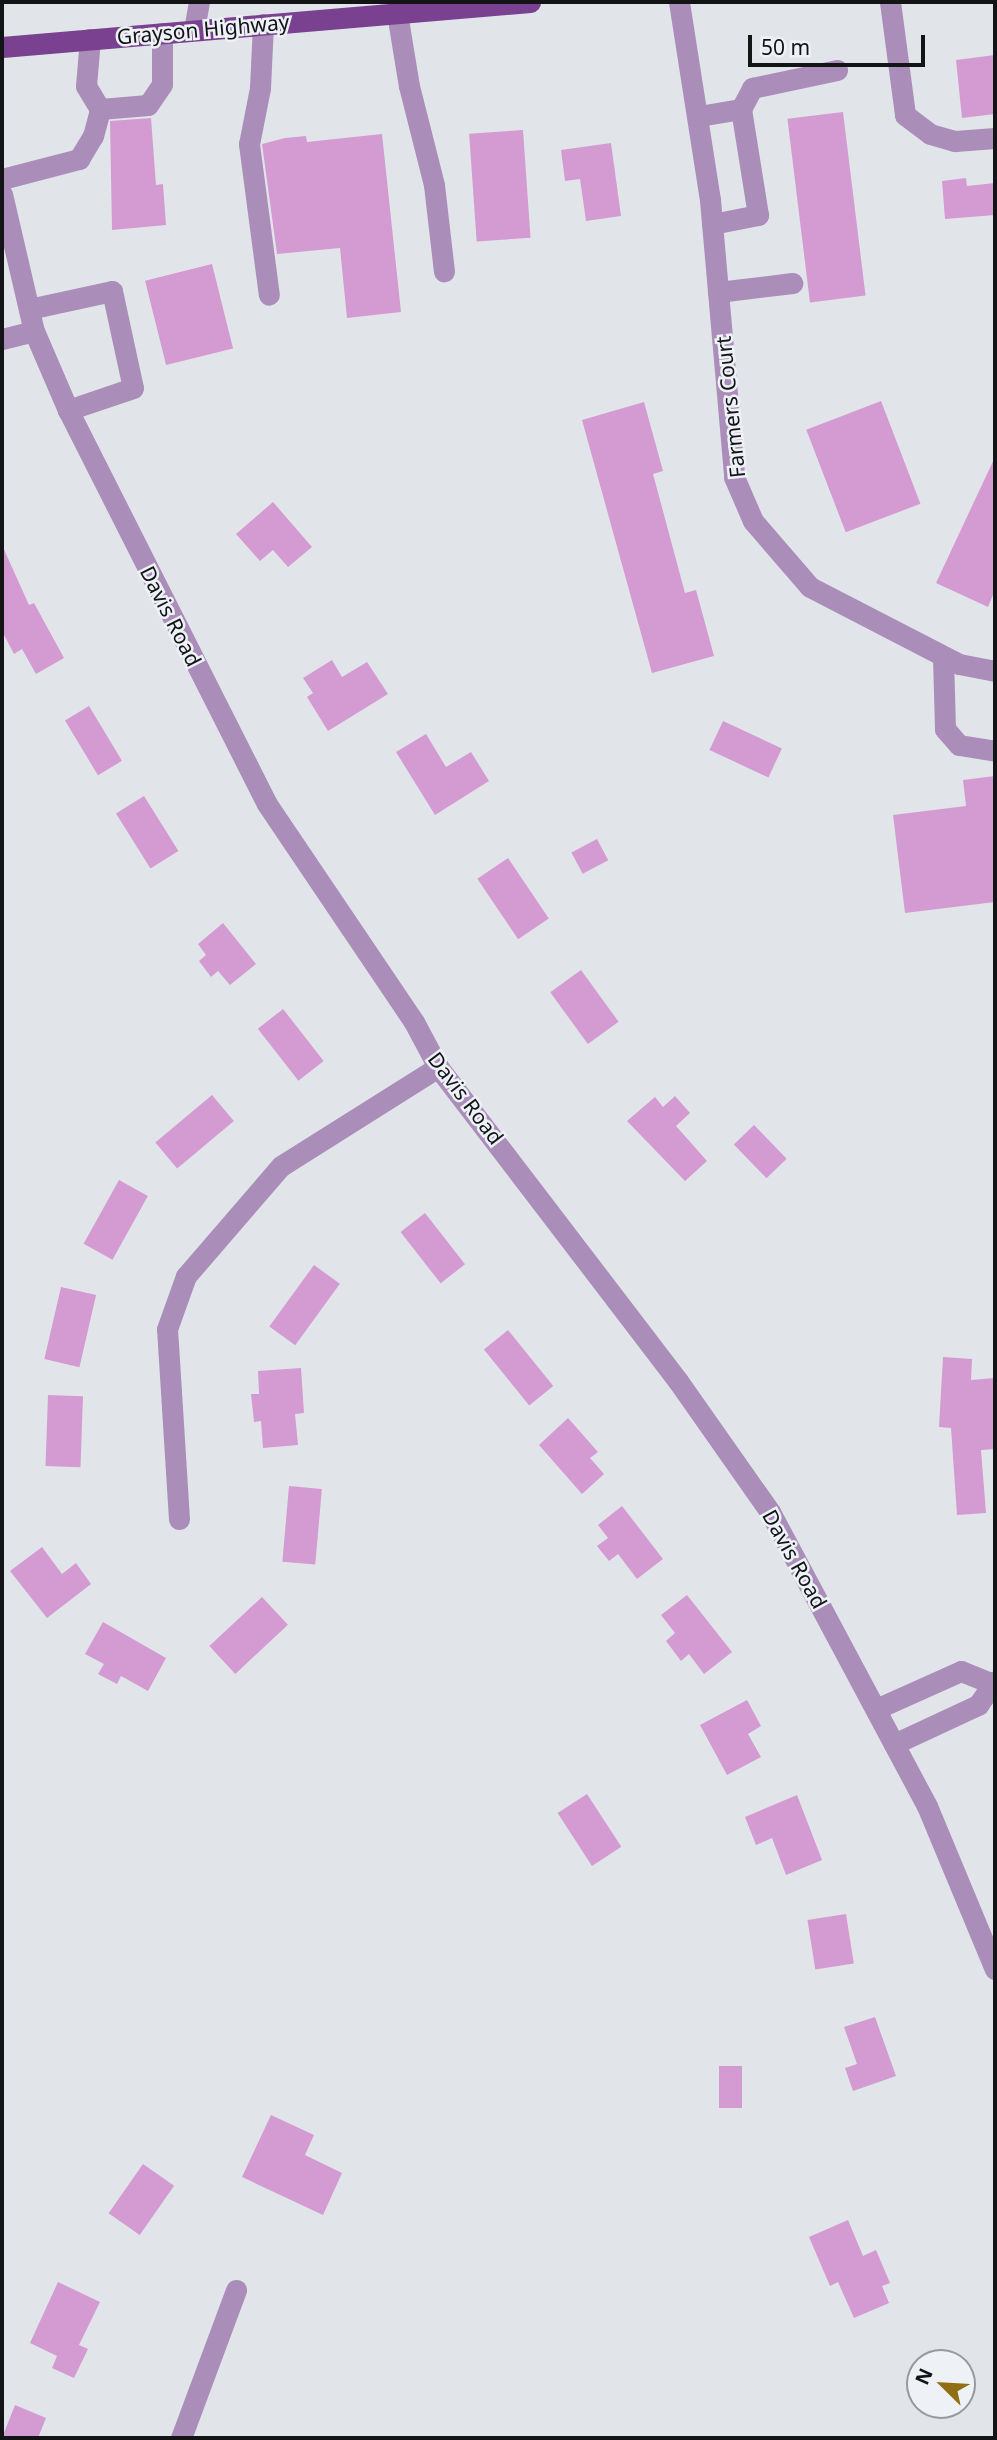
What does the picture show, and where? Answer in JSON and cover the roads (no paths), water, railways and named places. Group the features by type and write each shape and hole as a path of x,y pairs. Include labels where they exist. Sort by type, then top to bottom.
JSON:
{"main road":[{"name":"Grayson Highway","path":"2,47 530,2"}],"street":[{"path":"194,30 199,2"},
{"name":"Farmers Court","path":"679,2 699,116 712,224 734,477 753,521 810,587 943,657 995,671"},
{"path":"890,2 905,115 930,134 955,141 995,138"},
{"path":"397,13 409,86 434,185 444,271"},
{"path":"263,24 260,88 249,144 269,295"},
{"path":"100,109 149,105 162,84 162,33"},
{"path":"2,179 79,159 93,136 100,109 86,86 90,39"},
{"path":"712,224 758,215 741,109 752,88 838,70"},
{"path":"699,116 741,109"},
{"name":"Davis Road","path":"2,194 34,331 68,410 267,804 414,1022 439,1067 677,1381 770,1512 927,1806 995,1969"},
{"path":"718,292 792,282"},
{"path":"29,309 112,292 133,388 68,410"},
{"path":"2,340 34,331"},
{"path":"943,657 945,729 959,745 995,751"},
{"path":"180,1519 167,1329 186,1276 281,1166 439,1067"},
{"path":"876,1709 961,1671 993,1682 978,1705 894,1744"},
{"path":"181,2438 236,2290"}]}
